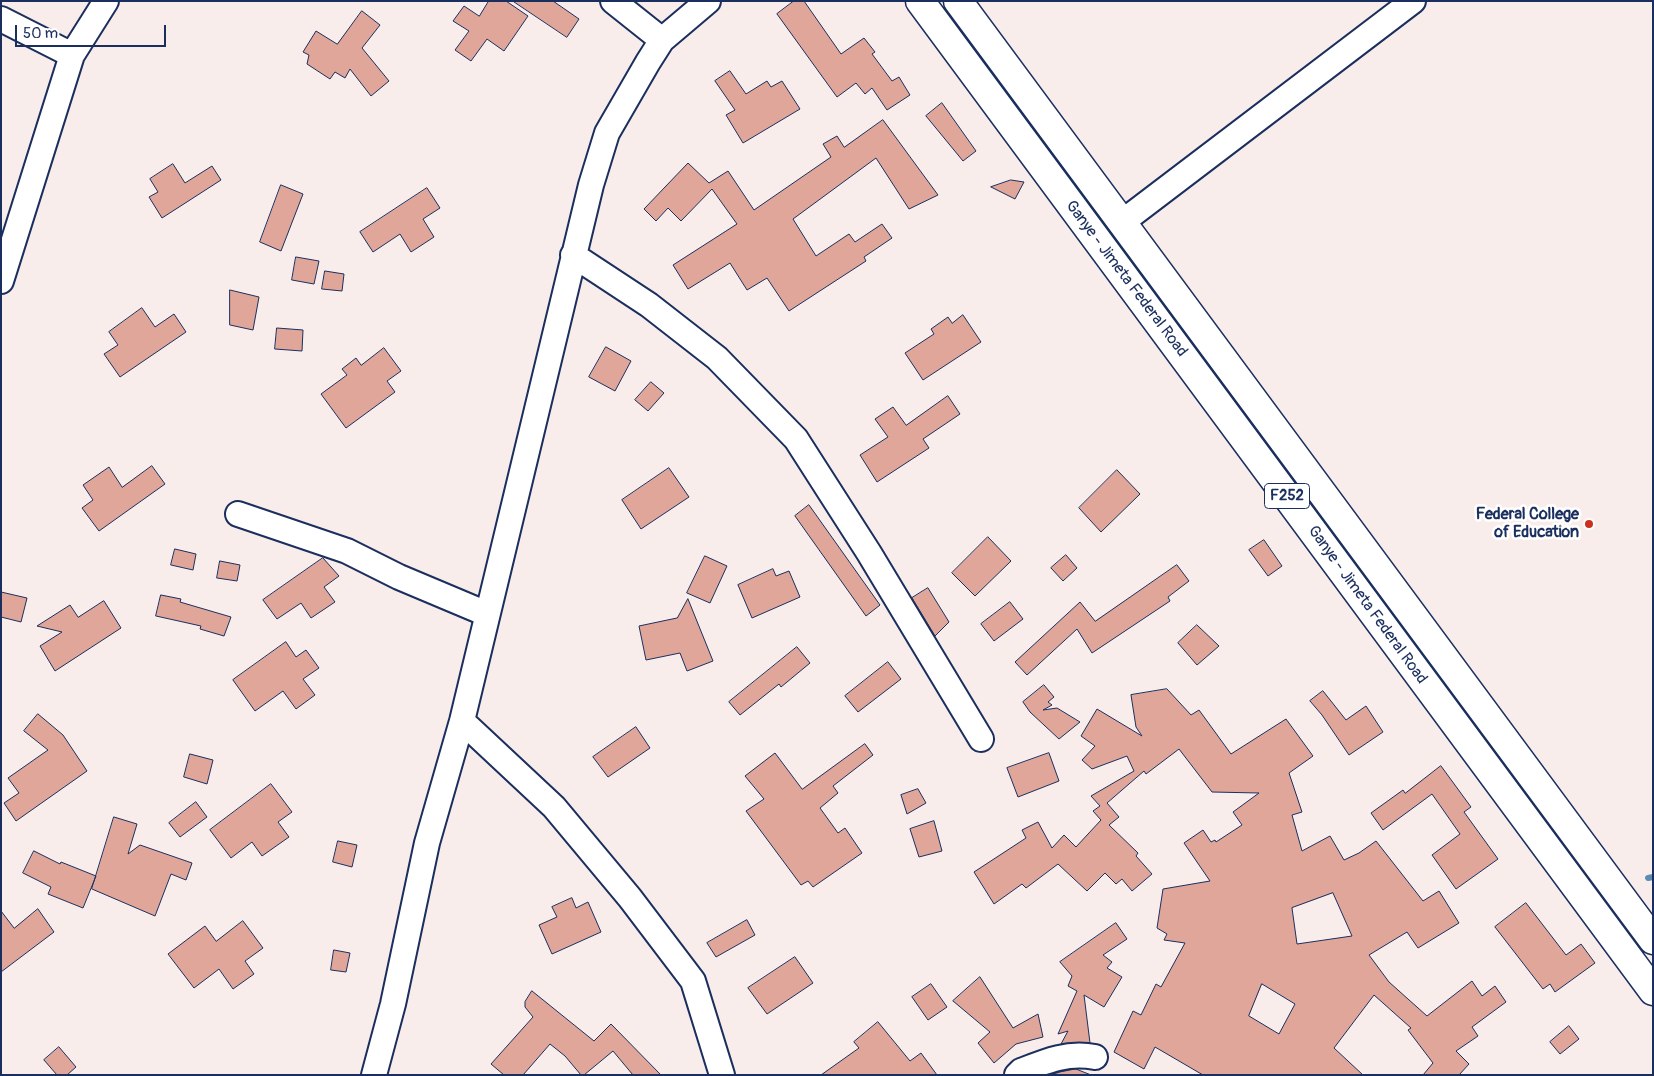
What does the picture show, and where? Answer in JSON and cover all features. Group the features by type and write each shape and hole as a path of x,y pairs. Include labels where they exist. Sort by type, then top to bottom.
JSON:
{"main road":[{"name":"Ganye - Jimeta Federal Road","path":"920,1 1653,991"},
{"name":"Ganye - Jimeta Federal Road","path":"958,1 1653,940"},
{"path":"1234,425 1258,408"}],"street":[{"path":"1,280 72,55 106,1"},
{"path":"613,1 662,40"},
{"path":"374,1075 393,1004 427,843 462,722 487,614 507,541 573,255 607,133 662,40 708,1"},
{"path":"1121,223 1413,1"},
{"path":"1,20 72,55"},
{"path":"573,255 649,305 717,358 796,439 981,738"},
{"path":"238,514 347,551 399,577 487,614"},
{"path":"462,722 554,807 630,898 693,981 722,1075"},
{"path":"1017,1075 1021,1070 1059,1056 1081,1054 1095,1057"}],"building":[{"path":"489,1 506,1 528,16 504,51 487,39 471,61 455,50 469,31 453,21 464,6 479,16"},
{"path":"513,1 553,1 579,19 567,37"},
{"path":"794,1 804,1 841,54 864,38 875,52 872,54 892,81 899,77 910,95 887,110 872,88 865,94 856,83 837,97 777,14"},
{"path":"362,11 380,25 362,48 389,81 371,96 350,69 345,78 335,72 330,79 307,64 309,55 303,52 316,31 337,44"},
{"path":"730,71 746,94 767,81 771,87 782,81 800,109 743,143 726,115 735,110 715,81"},
{"path":"942,103 976,151 963,161 926,116"},
{"path":"883,120 938,195 909,209 876,158 793,219 816,256 849,234 855,242 882,224 892,238 864,257 866,261 789,311 767,278 747,290 730,263 688,289 673,265 737,224 712,189 681,221 668,208 656,221 644,209 688,163 709,183 728,171 754,210 831,157 823,144 837,136 844,147"},
{"path":"173,164 185,183 212,166 221,180 162,218 149,197 158,192 150,179"},
{"path":"1011,180 1024,182 1015,199 991,187"},
{"path":"281,185 303,194 281,251 260,242"},
{"path":"427,188 440,208 423,219 434,237 411,252 400,234 373,252 360,232"},
{"path":"296,257 319,261 314,284 292,280"},
{"path":"325,271 344,274 342,291 322,289"},
{"path":"230,290 259,297 253,330 230,325"},
{"path":"142,308 155,327 174,314 186,332 120,377 104,354 118,345 109,332"},
{"path":"963,315 981,342 923,380 905,353 934,334 931,329 948,317 952,323"},
{"path":"277,328 303,330 302,351 275,349"},
{"path":"606,347 631,361 615,391 589,377"},
{"path":"384,348 401,371 387,381 395,392 346,428 321,394 347,375 342,369 356,358 361,365"},
{"path":"651,382 664,393 648,411 635,400"},
{"path":"948,396 960,414 923,439 929,448 877,482 860,455 888,437 875,419 893,407 906,425"},
{"path":"152,466 165,484 99,531 82,508 93,500 83,485 109,467 122,487"},
{"path":"669,468 689,497 641,529 622,500"},
{"path":"1117,470 1140,494 1101,532 1079,508"},
{"path":"809,505 880,605 866,616 795,516"},
{"path":"988,537 1011,561 975,596 952,573"},
{"path":"1264,540 1282,566 1268,576 1249,550"},
{"path":"175,549 196,554 193,570 171,565"},
{"path":"1066,555 1077,568 1063,581 1051,568"},
{"path":"705,556 727,566 710,603 687,593"},
{"path":"323,558 339,576 324,587 335,602 311,618 301,603 277,619 263,600"},
{"path":"220,561 240,565 237,581 217,578"},
{"path":"1177,565 1189,581 1168,597 1170,601 1092,653 1077,629 1027,675 1015,662 1080,602 1095,621"},
{"path":"773,569 776,576 789,571 800,597 752,618 738,585"},
{"path":"928,588 949,622 935,636 912,598"},
{"path":"1,592 27,598 21,622 1,617"},
{"path":"161,595 181,599 180,602 231,617 224,636 200,629 201,626 156,616"},
{"path":"688,599 713,661 687,671 680,653 646,660 639,626 677,618"},
{"path":"104,601 121,628 55,671 40,646 62,632 37,626 70,605 78,617"},
{"path":"1010,602 1023,619 994,641 981,624"},
{"path":"1197,625 1219,646 1197,665 1178,643"},
{"path":"286,642 296,657 306,650 319,668 303,679 315,695 296,709 283,691 255,711 233,680"},
{"path":"797,647 810,663 781,687 779,684 740,715 729,702"},
{"path":"888,662 901,679 858,712 845,696"},
{"path":"1044,685 1054,697 1048,702 1052,705 1043,710 1057,708 1080,722 1059,739 1030,712 1023,702"},
{"path":"1167,689 1191,715 1199,710 1231,754 1286,719 1313,756 1289,773 1302,812 1292,815 1302,851 1330,836 1344,860 1359,853 1376,841 1423,901 1439,891 1459,923 1418,948 1407,932 1369,955 1389,982 1427,1016 1472,981 1482,996 1495,986 1506,1002 1472,1027 1478,1036 1456,1051 1469,1064 1459,1075 1423,1075 1433,1063 1408,1030 1411,1028 1374,995 1334,1048 1363,1075 1203,1075 1155,1047 1144,1069 1114,1052 1133,1011 1141,1015 1156,984 1161,987 1185,943 1164,940 1167,934 1157,928 1163,889 1210,881 1184,843 1203,830 1211,842 1215,840 1216,842 1242,825 1233,812 1259,793 1212,792 1179,749 1146,774 1144,771 1107,803 1119,817 1109,825 1138,853 1136,856 1152,874 1132,891 1122,879 1116,884 1105,873 1087,891 1058,864 1026,888 1022,884 994,904 974,872 1026,838 1022,830 1038,822 1052,848 1064,835 1076,847 1101,820 1093,811 1100,806 1091,796 1134,771 1127,756 1092,769 1082,760 1095,746 1081,736 1097,709 1142,736 1136,727 1131,695","holes":["1333,893 1352,936 1297,944 1292,908","1262,984 1295,1004 1279,1034 1249,1016"]},
{"path":"1323,691 1346,720 1366,706 1383,732 1349,755 1322,715 1310,701"},
{"path":"38,714 63,735 87,771 16,821 4,803 19,793 8,778 48,750 24,731"},
{"path":"636,727 650,748 608,777 593,757"},
{"path":"865,744 873,755 833,786 838,793 820,808 838,833 845,828 862,853 813,887 808,881 801,885 746,811 764,799 745,776 775,753 802,789"},
{"path":"1049,753 1059,781 1018,797 1007,768"},
{"path":"190,754 213,760 207,784 184,777"},
{"path":"1441,766 1471,807 1464,812 1498,859 1456,889 1432,855 1460,834 1432,794 1383,830 1371,813 1403,790 1405,793"},
{"path":"271,784 292,812 278,822 289,837 262,856 252,842 231,858 210,830"},
{"path":"918,789 926,803 907,814 901,795"},
{"path":"196,802 207,817 180,837 169,823"},
{"path":"114,817 137,824 128,854 140,845 192,863 186,880 171,874 155,916 92,889"},
{"path":"934,821 942,851 919,857 910,829"},
{"path":"338,841 357,845 352,867 333,862"},
{"path":"34,851 60,864 61,862 96,876 83,908 48,894 51,887 23,873"},
{"path":"572,898 576,908 588,902 601,932 552,954 539,925 557,917 552,907"},
{"path":"1526,903 1566,955 1581,944 1595,963 1555,992 1550,984 1543,989 1495,927"},
{"path":"38,909 54,932 1,972 1,911 14,928"},
{"path":"747,920 755,935 716,957 707,943"},
{"path":"243,921 263,948 245,961 254,974 233,989 219,969 194,988 168,954 205,926 216,941"},
{"path":"1116,923 1127,939 1103,955 1112,962 1107,968 1122,977 1104,1007 1084,995 1090,1043 1061,1044 1068,1031 1058,1034 1077,991 1068,986 1072,976 1060,962"},
{"path":"334,950 350,953 346,972 331,970"},
{"path":"795,957 813,983 767,1014 748,988"},
{"path":"980,977 1013,1028 1038,1014 1043,1037 1016,1044 994,1063 978,1043 990,1032 953,1001"},
{"path":"931,984 947,1007 928,1020 912,997"},
{"path":"532,991 594,1041 611,1024 661,1075 633,1075 613,1051 584,1075 581,1075 565,1056 550,1044 523,1075 504,1075 491,1064 533,1017 525,1007 525,1002"},
{"path":"878,1022 910,1061 921,1053 937,1075 821,1075 859,1048 854,1042"},
{"path":"1569,1026 1579,1039 1560,1054 1550,1042"},
{"path":"59,1047 76,1067 67,1075 57,1075 44,1060"},
{"path":"1076,1069 1091,1075 1050,1075 1060,1072"}],"waterway":[{"path":"1648,878 1653,877"}],"place":[{"name":"Federal College of Education","path":"1589,524"}]}
